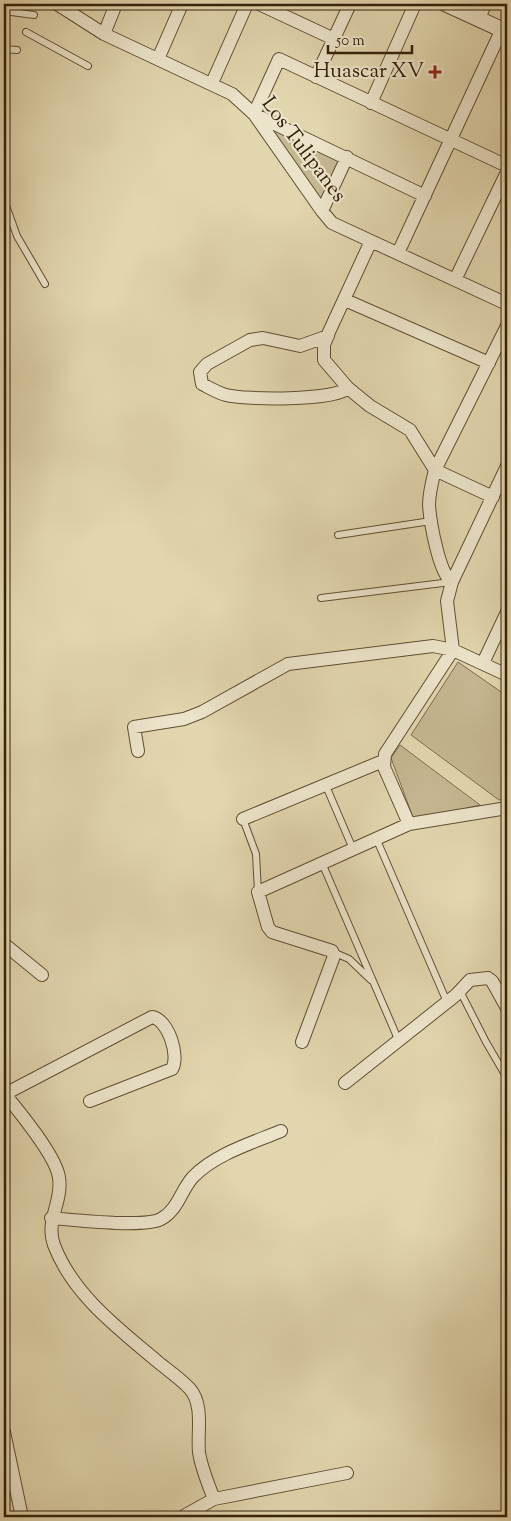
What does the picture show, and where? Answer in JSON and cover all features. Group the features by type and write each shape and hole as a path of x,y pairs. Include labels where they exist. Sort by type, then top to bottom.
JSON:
{"street":[{"name":"Los Tulipanes","path":"57,4 104,34 232,94 254,114 332,223 371,241"},
{"path":"104,34 116,4"},
{"path":"158,58 182,4"},
{"path":"212,83 247,4"},
{"path":"259,4 334,38"},
{"path":"316,77 350,4"},
{"path":"370,103 415,4"},
{"path":"398,254 505,31 446,4"},
{"path":"479,19 485,4"},
{"path":"425,196 254,114 279,59 507,166"},
{"path":"322,211 347,157"},
{"path":"455,280 507,172"},
{"path":"493,498 435,470 410,430 370,406 348,388 324,360 324,345 371,241 507,304"},
{"path":"345,300 489,363"},
{"path":"452,582 443,570 431,521 430,490 435,470 507,326"},
{"path":"328,336 300,346 262,338 250,340 207,364 200,372 202,384 227,395 261,398 333,395 348,388"},
{"path":"409,824 383,761 387,748 453,650 447,601 452,582 506,470"},
{"path":"483,663 507,612"},
{"path":"138,751 134,726 184,719 202,712 288,664 433,646 453,650 507,675"},
{"path":"243,819 383,761"},
{"path":"302,1042 334,956 332,951 272,932 268,927 258,892 409,824 507,808"},
{"path":"4,944 42,975"},
{"path":"345,1083 447,1002 470,980 488,978 495,986 507,1008"},
{"path":"90,1101 172,1069 176,1056 165,1023 160,1018 152,1016 4,1093 54,1162 59,1178 59,1193 51,1218 54,1245 77,1284 105,1318 192,1390 198,1409 199,1452 214,1499"},
{"path":"51,1218 143,1222 160,1220 174,1207 193,1177 211,1163 281,1131"},
{"path":"4,1432 22,1517"},
{"path":"182,1517 214,1499 348,1473"}],"lane":[{"path":"4,11 34,15"},
{"path":"26,32 88,66"},
{"path":"4,49 17,50"},
{"path":"4,200 17,236 44,284"},
{"path":"338,536 431,521"},
{"path":"321,598 452,582"},
{"path":"326,786 352,849"},
{"path":"243,819 256,854 258,892"},
{"path":"376,838 447,1002"},
{"path":"322,863 398,1039"},
{"path":"332,951 348,959 374,982"},
{"path":"460,991 507,1078"}],"shaded area":[{"path":"264,124 343,161 322,204"},
{"path":"458,662 507,696 507,798 499,800 411,735"},
{"path":"400,745 480,805 414,820 391,758"}],"place":[{"name":"Huascar XV","path":"435,72"}]}
